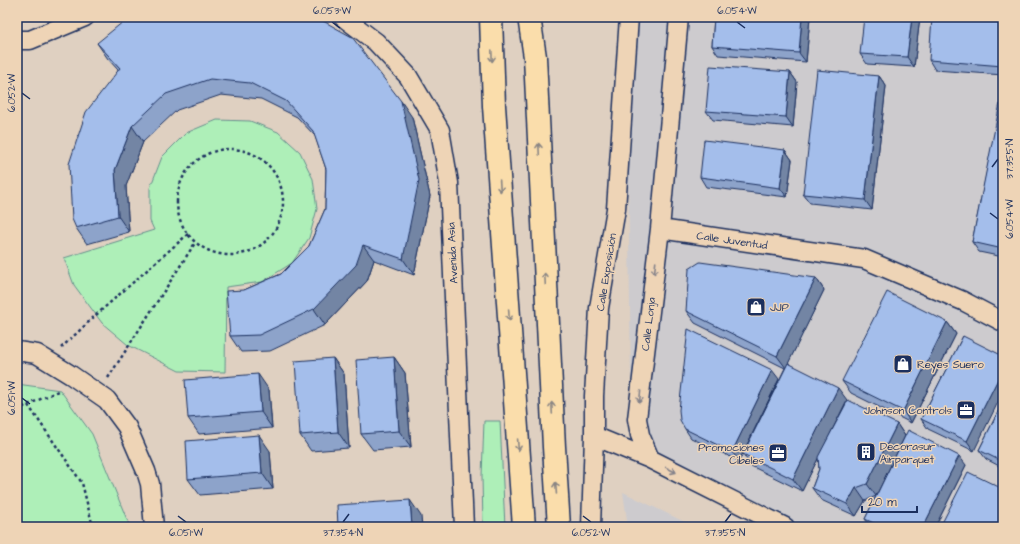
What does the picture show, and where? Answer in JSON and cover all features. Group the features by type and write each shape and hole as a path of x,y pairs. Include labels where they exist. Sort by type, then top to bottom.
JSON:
{"main road":[{"path":"491,17 494,106 524,527"},
{"path":"529,17 535,57"},
{"path":"536,17 535,57 559,527"}],"street":[{"path":"17,40 30,40 85,17"},
{"name":"Avenida Asia","path":"343,17 376,42 408,76 440,130 449,183 464,527"},
{"name":"Calle Exposición","path":"591,527 602,439 594,396 599,308 616,209 629,17"},
{"path":"660,230 680,17"},
{"name":"Calle Lonja","path":"650,460 640,435 637,419 660,230"},
{"name":"Calle Juventud","path":"660,230 864,259 963,301 1003,322"},
{"path":"17,351 37,354 107,400 127,427 148,477 154,527"},
{"name":"Calle Lonja","path":"602,439 616,442 633,427 637,419"},
{"path":"602,439 650,460 786,527"}],"path":[{"path":"227,148 249,151 267,162 279,180 284,202 279,223 266,241 250,252 231,255 212,252 195,243 183,228 176,207 178,186 189,167 206,153 227,148"},
{"path":"61,348 96,314 188,234"},
{"path":"105,382 195,243"},
{"path":"17,410 60,390 71,375"},
{"path":"28,405 82,483 93,527"}],"shaded area":[{"path":"626,17 1003,17 1003,527 769,527 632,455"},
{"path":"623,492 695,527 628,527"}],"green space":[{"path":"217,120 250,121 278,132 300,152 313,179 317,209 309,238 292,263 262,282 226,287 225,372 179,371 128,345 102,323 74,285 64,258 154,230 150,221 150,188 162,157 186,133"},
{"path":"17,384 60,390 92,434 130,527 17,527"},
{"path":"484,421 500,421 505,527 483,527 482,476"}],"building":[{"path":"129,17 316,17 352,37 401,101 419,180 403,259 363,245 356,265 314,309 259,335 230,336 226,291 244,290 281,274 309,246 325,209 326,169 313,131 286,101 250,83 210,79 166,94 132,126 115,170 118,216 76,228 72,219 69,164 86,112 120,68 97,43"},
{"path":"714,17 802,17 799,53 712,46"},
{"path":"864,17 912,17 907,57 860,54"},
{"path":"932,17 1003,17 1003,66 929,60"},
{"path":"710,66 790,72 786,117 706,111"},
{"path":"817,70 879,76 865,200 803,194"},
{"path":"1003,93 1003,249 972,242"},
{"path":"704,140 785,150 780,188 700,177"},
{"name":"JJP","path":"700,262 816,278 777,356 686,311 689,269"},
{"name":"Reyes Suero","path":"887,292 947,322 903,411 842,381"},
{"path":"688,329 772,370 732,452 685,429 680,420 679,410"},
{"name":"Johnson Controls","path":"963,336 1003,356 1003,369 967,441 921,419"},
{"path":"394,357 399,431 361,434 356,360"},
{"path":"333,358 338,432 300,435 295,361"},
{"path":"788,363 838,388 793,479 743,454"},
{"path":"258,374 261,412 188,418 185,380"},
{"name":"Decorasur Airparquet","path":"848,400 897,424 867,484 856,488 847,504 812,488 819,469 818,457"},
{"path":"1003,402 1003,462 979,450"},
{"path":"908,430 959,456 923,527 882,527 865,519"},
{"path":"259,435 262,473 188,479 186,441"},
{"path":"968,472 1003,489 1003,527 940,527"},
{"path":"410,500 412,527 338,527 337,505"}],"place":[{"name":"JJP","path":"756,307"},
{"name":"Reyes Suero","path":"903,364"},
{"name":"Johnson Controls","path":"966,410"},
{"name":"Decorasur Airparquet","path":"866,452"},
{"name":"Promociones Cibeles","path":"778,453"}]}
